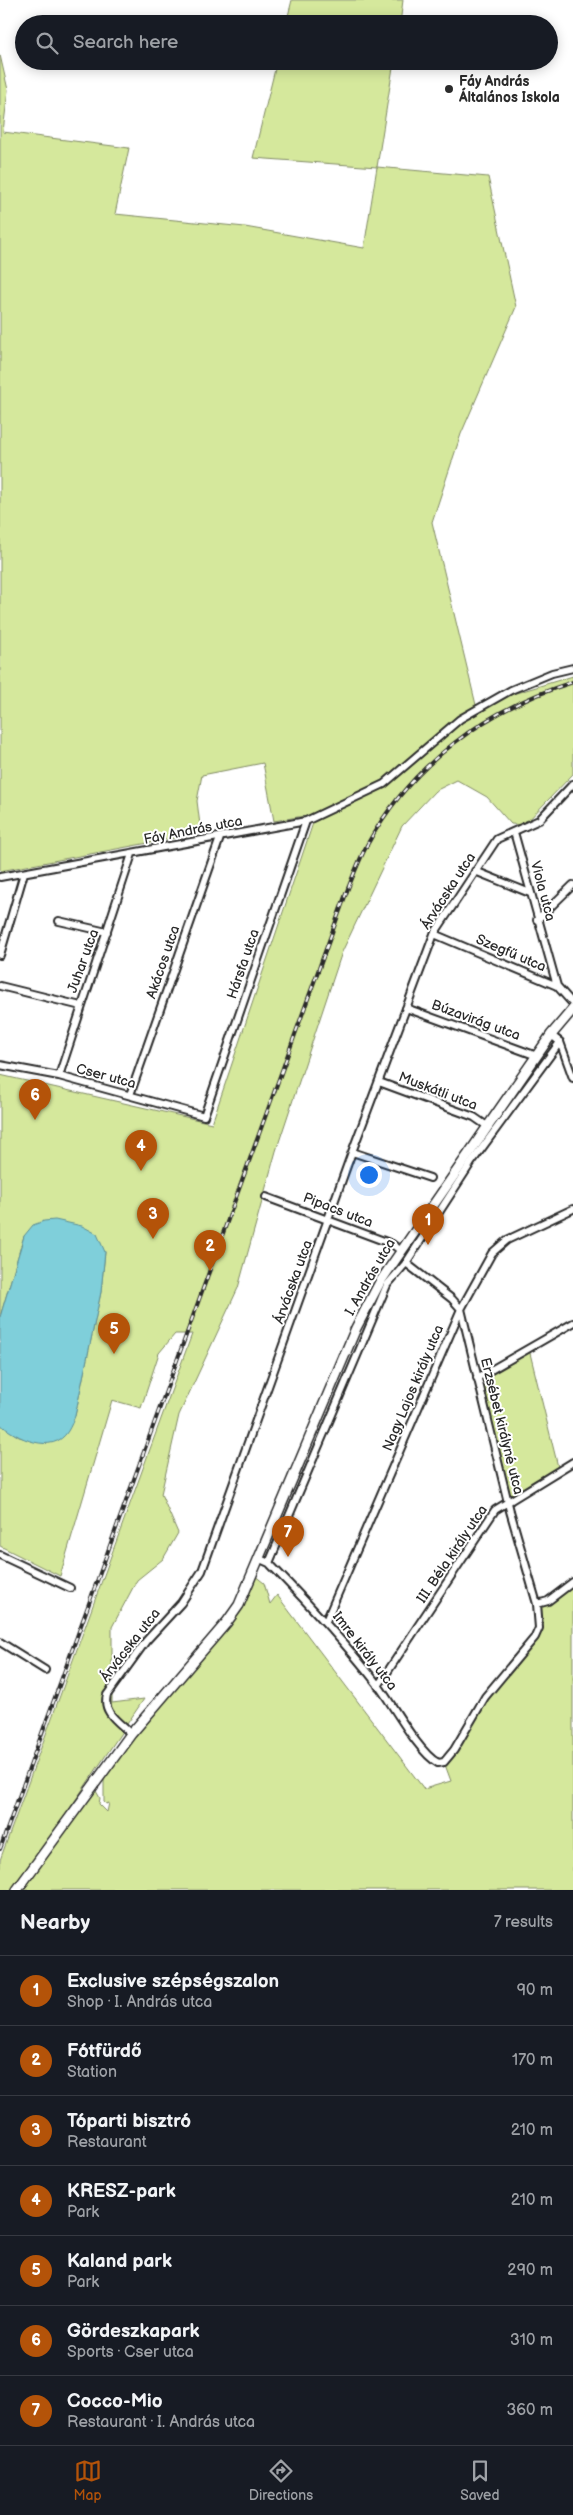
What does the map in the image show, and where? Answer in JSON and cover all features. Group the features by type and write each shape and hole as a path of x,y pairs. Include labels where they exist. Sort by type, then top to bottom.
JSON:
{"main road":[{"name":"I. András utca","path":"264,1561 356,1328 380,1282 400,1250 551,1034 573,1009"},
{"path":"17,1890 131,1734 227,1622 264,1561"}],"street":[{"name":"Fáy András utca","path":"0,877 306,821 384,784 460,719 512,690 552,673 573,668"},
{"name":"Árvácska utca","path":"131,1734 107,1711 105,1702 146,1641 181,1603 202,1571 352,1152 434,934 497,839 539,820 573,784"},
{"name":"Hársfa utca","path":"204,1116 306,821"},
{"name":"Viola utca","path":"514,832 537,920 557,986"},
{"name":"Akácos utca","path":"130,1095 220,838"},
{"name":"Juhar utca","path":"59,1076 132,854"},
{"path":"475,871 530,893"},
{"path":"0,955 24,873"},
{"path":"537,920 573,885"},
{"path":"59,921 107,932"},
{"name":"Szegfű utca","path":"434,934 557,986 573,1004"},
{"path":"0,986 81,1006"},
{"name":"Búzavirág utca","path":"406,1008 537,1056"},
{"path":"551,1034 560,1042 573,1078"},
{"name":"I. András utca","path":"264,1561 387,1285 406,1263 472,1164 560,1042"},
{"name":"Cser utca","path":"0,1065 59,1076 204,1116"},
{"name":"Muskátli utca","path":"379,1082 474,1117 487,1126"},
{"path":"352,1152 430,1178"},
{"name":"Pipacs utca","path":"266,1196 392,1244 400,1250"},
{"name":"Nagy Lajos király utca","path":"326,1621 461,1309 492,1253 507,1240 573,1209"},
{"path":"406,1263 452,1298 461,1309"},
{"name":"Erzsébet királyné utca","path":"444,1762 458,1744 485,1697 535,1637 539,1628 537,1604 508,1500 461,1309"},
{"path":"478,1378 573,1323"},
{"name":"III. Béla király utca","path":"378,1686 495,1510 508,1500 573,1462"},
{"path":"0,1555 70,1588"},
{"name":"Imre király utca","path":"264,1561 326,1621 378,1686 427,1754 438,1763 444,1762"},
{"path":"537,1604 548,1601 573,1582"},
{"path":"0,1642 45,1670"}],"green space":[{"path":"292,0 403,0 401,15 288,15"},
{"path":"0,55 8,90 3,132 129,148 115,214 245,227 364,248 377,167 488,177 516,307 461,434 432,522 476,705 573,676 573,774 524,825 511,824 487,797 457,780 435,791 402,826 342,952 276,1151 238,1288 179,1415 161,1494 178,1533 163,1559 137,1580 112,1627 112,1703 144,1699 58,1826 11,1890 0,1890 0,1860 192,1334 175,1334 159,1353 141,1408 112,1400 60,1576 0,1546 0,1424 19,1437 44,1443 75,1416 101,1292 105,1252 24,1236 0,1317 0,1075 212,1123 313,823 304,816 274,821 263,763 202,775 197,801 201,833 0,871"},
{"path":"275,70 393,70 377,167 253,158"},
{"path":"529,1349 559,1471 507,1500 477,1378"},
{"path":"254,1575 264,1583 270,1604 277,1595 424,1789 451,1781 444,1762 485,1697 539,1628 537,1604 548,1601 573,1582 573,1890 21,1890 92,1791 96,1791 100,1798 99,1804 107,1812 109,1803 106,1804 104,1802 104,1776 141,1727 230,1622"}],"water":[{"path":"55,1220 82,1226 97,1234 105,1252 101,1292 75,1416 68,1431 61,1438 53,1442 44,1443 34,1442 15,1435 0,1424 0,1317 24,1236 33,1225"}],"railway":[{"path":"0,1849 347,891 364,851 385,816 406,789 454,743 510,707 541,693 573,682"}],"place":[{"name":"Fáy András Általános Iskola","path":"449,89"},
{"name":"Gördeszkapark","path":"35,1120"},
{"name":"KRESZ-park","path":"141,1171"},
{"name":"Tóparti bisztró","path":"153,1239"},
{"name":"Exclusive szépségszalon","path":"428,1245"},
{"name":"Fótfürdő","path":"210,1271"},
{"name":"Kaland park","path":"114,1354"},
{"name":"Cocco-Mio","path":"288,1557"}]}
